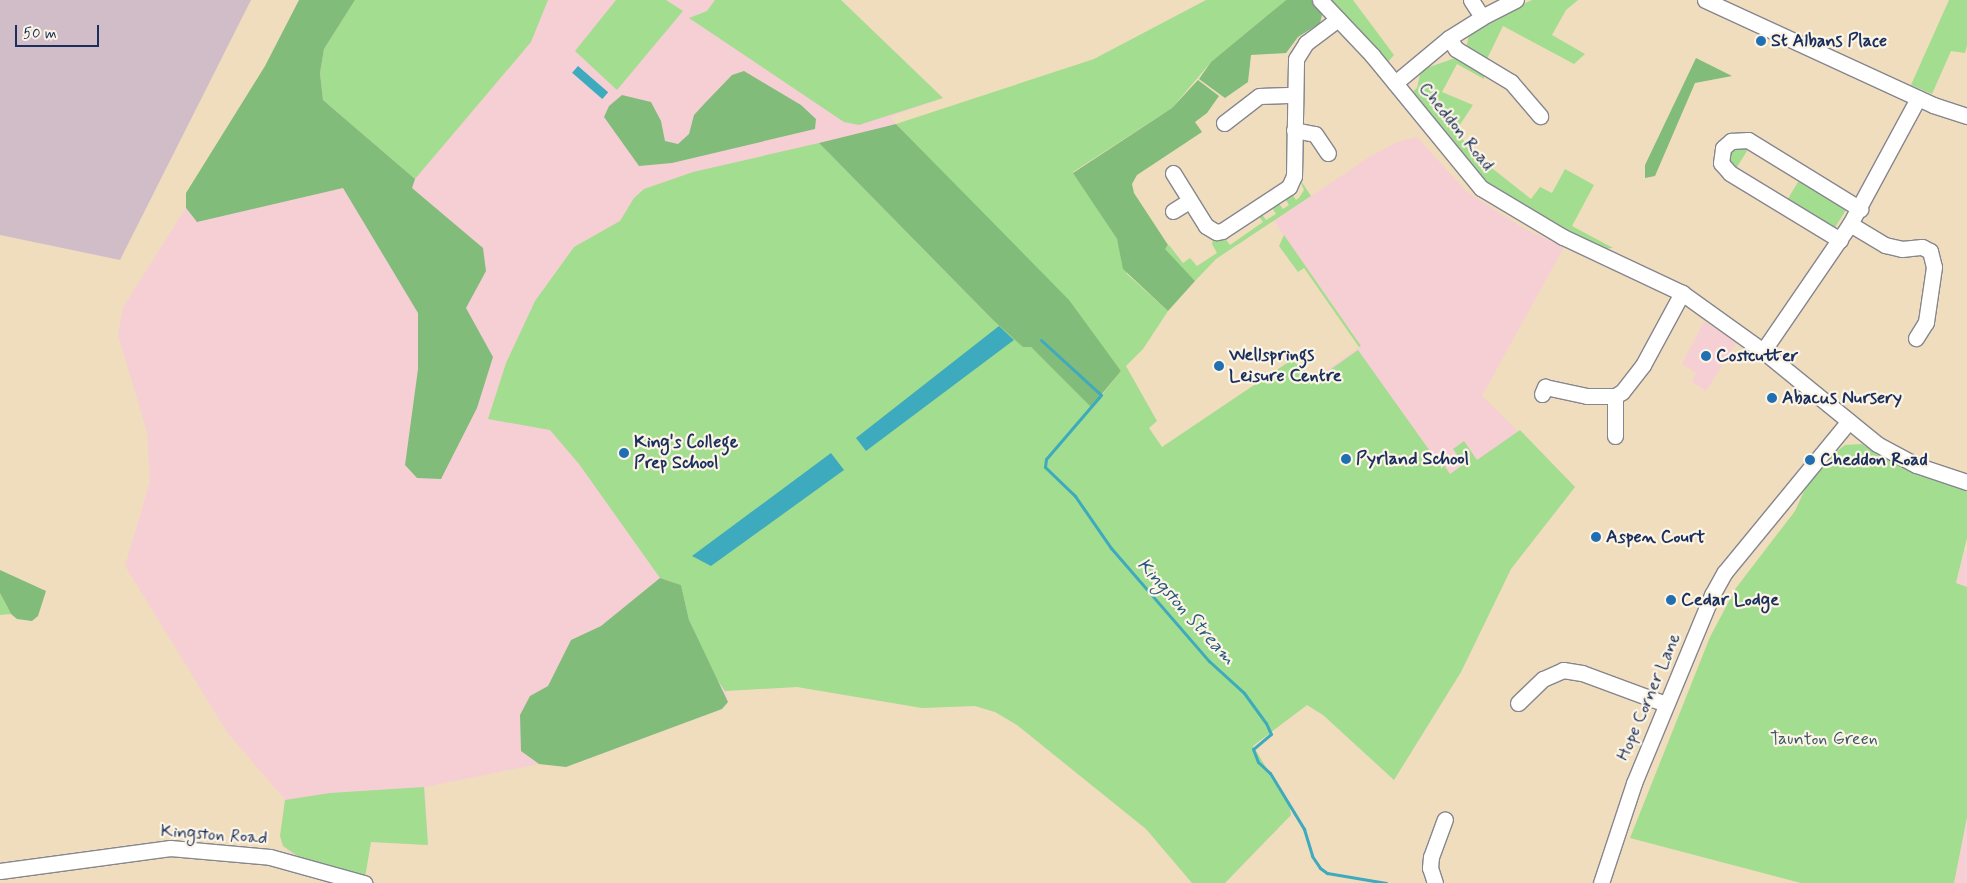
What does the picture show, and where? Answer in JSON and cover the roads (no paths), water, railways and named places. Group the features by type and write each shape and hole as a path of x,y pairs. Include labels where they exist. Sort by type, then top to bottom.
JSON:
{"street":[{"name":"Cheddon Road","path":"1320,0 1395,83 1481,188 1562,237 1682,293 1763,351 1849,421 1896,455 1967,482"},
{"path":"1472,0 1482,17"},
{"path":"1395,83 1449,38 1482,17 1516,0"},
{"path":"1705,0 1918,98 1967,116"},
{"path":"1173,173 1206,226 1218,232 1269,201 1292,182 1295,64 1302,48 1338,19"},
{"path":"1449,38 1456,49 1511,82 1540,116"},
{"path":"1224,123 1259,96 1294,95"},
{"path":"1763,351 1860,208 1918,98"},
{"path":"1294,130 1315,134 1328,153"},
{"path":"1840,240 1730,173 1721,163 1723,148 1730,141 1748,140 1860,208"},
{"path":"1173,211 1189,201"},
{"path":"1850,224 1884,245 1902,249 1922,247 1930,251 1934,267 1926,322 1916,338"},
{"path":"1545,387 1587,396 1615,396 1629,385 1643,365 1682,293"},
{"path":"1615,396 1615,436"},
{"name":"Hope Corner Lane","path":"1600,883 1634,783 1666,704 1725,572 1849,421"},
{"path":"1518,703 1543,678 1563,670 1582,673 1666,704"},
{"path":"1434,883 1430,868 1433,831 1445,818"},
{"name":"Kingston Road","path":"0,871 170,848 270,857 364,883"}],"water":[{"path":"578,66 608,92 602,99 572,73"},
{"path":"999,326 1014,340 866,451 856,438"},
{"path":"831,453 844,470 711,566 692,556"}],"waterway":[{"name":"Kingston Stream","path":"1041,340 1101,395 1046,459 1045,467 1075,496 1111,548 1209,661 1244,693 1266,723 1271,734 1253,749 1258,762 1270,773 1304,829 1312,856 1320,868 1327,873 1386,883"}],"place":[{"name":"St Albans Place","path":"1761,41"},
{"name":"Costcutter","path":"1706,356"},
{"name":"Wellsprings Leisure Centre","path":"1219,366"},
{"name":"Abacus Nursery","path":"1772,398"},
{"name":"King's College Prep School","path":"624,453"},
{"name":"Pyrland School","path":"1346,459"},
{"name":"Cheddon Road","path":"1810,460"},
{"name":"Aspen Court","path":"1596,537"},
{"name":"Cedar Lodge","path":"1671,600"}],"park label":[{"name":"Taunton Green","path":"1824,739"}]}
